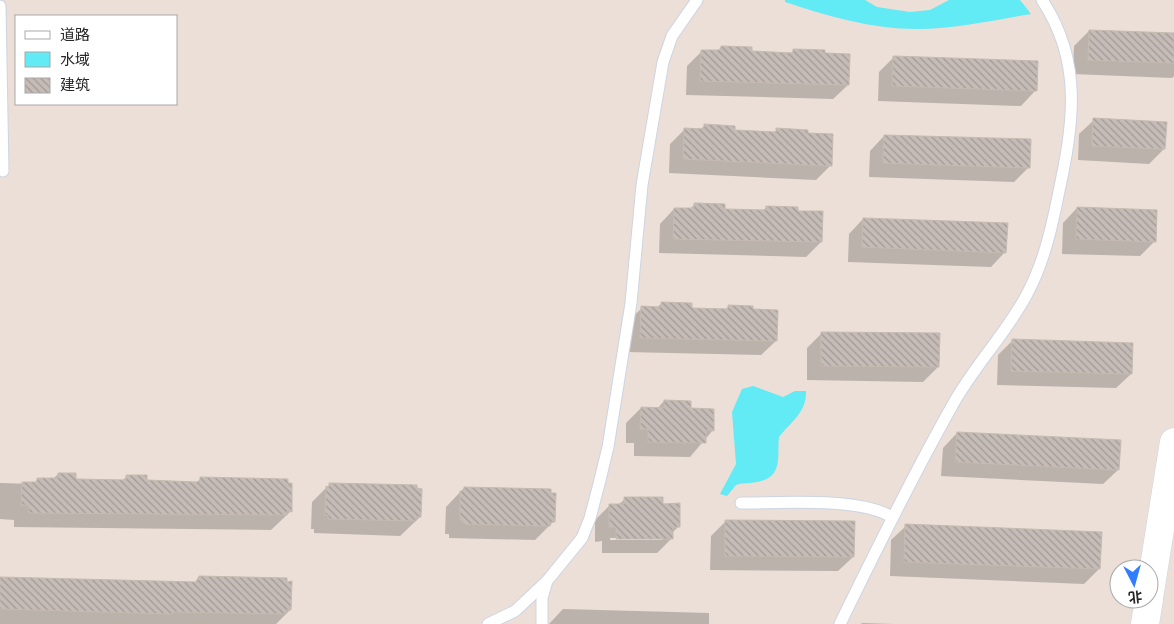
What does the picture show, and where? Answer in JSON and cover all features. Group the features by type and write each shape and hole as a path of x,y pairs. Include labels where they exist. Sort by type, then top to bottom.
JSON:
{"street":[{"path":"1155,559 1174,442"},
{"path":"1145,624 1147,609"}],"lane":[{"path":"488,624 515,611 547,581 582,538 590,518 608,447 631,303 642,185 663,62 672,36 697,0"},
{"path":"840,624 892,517 953,403 1026,298 1041,267 1052,228 1066,161 1073,109 1070,71 1063,40 1054,19 1042,0"},
{"path":"0,6 3,171"},
{"path":"741,503 856,504 881,510 892,517"},
{"path":"542,624 542,598 547,581"}],"water":[{"path":"785,0 865,0 877,7 910,12 930,10 949,0 1020,0 1031,14 946,28 917,29 883,27 850,21 785,2"},
{"path":"753,386 783,397 795,391 806,391 806,398 801,411 779,437 778,462 774,473 761,481 736,485 727,496 720,494 736,464 732,412 742,389"}],"building":[{"path":"1089,30 1174,33 1174,63 1088,60"},
{"path":"721,46 752,47 752,51 793,53 793,49 825,50 825,53 850,54 849,85 700,81 701,50 721,50"},
{"path":"893,56 1038,61 1037,91 892,86"},
{"path":"1093,118 1167,122 1165,149 1092,146"},
{"path":"704,124 735,126 735,130 776,132 776,128 808,130 808,133 833,134 832,166 683,159 684,128 704,129"},
{"path":"884,135 1031,139 1030,168 883,163"},
{"path":"694,203 725,204 725,209 766,210 766,206 798,207 798,211 823,211 822,242 673,239 674,208 694,208"},
{"path":"1077,207 1157,210 1156,242 1076,239"},
{"path":"863,218 1008,223 1006,253 862,247"},
{"path":"661,302 692,303 692,308 728,309 728,305 778,310 777,341 640,338 641,306 661,307"},
{"path":"821,332 940,333 939,367 821,366"},
{"path":"1012,339 1133,343 1132,374 1011,371"},
{"path":"664,400 691,401 691,408 714,409 714,431 706,430 706,443 648,442 648,429 640,429 641,407 664,408"},
{"path":"957,432 1121,440 1119,470 955,462"},
{"path":"58,473 76,473 76,479 126,480 126,475 147,475 147,480 197,482 200,481 200,477 288,479 288,483 292,483 292,512 287,511 287,515 29,513 29,505 21,505 22,482 37,482 37,478 58,478"},
{"path":"329,483 417,485 417,488 422,489 421,517 416,517 416,521 328,519 328,515 325,515 326,486 329,487"},
{"path":"464,487 551,489 551,493 556,493 555,522 551,522 550,526 463,524 463,520 460,520 460,491 464,491"},
{"path":"624,497 663,497 663,504 680,503 680,527 673,527 673,539 616,539 616,527 609,527 609,504 624,504"},
{"path":"725,520 855,521 854,557 725,556"},
{"path":"905,524 1102,532 1100,569 904,562"},
{"path":"199,576 287,578 287,582 292,581 291,610 286,610 286,614 173,612 173,614 0,609 0,577 196,582"}]}
